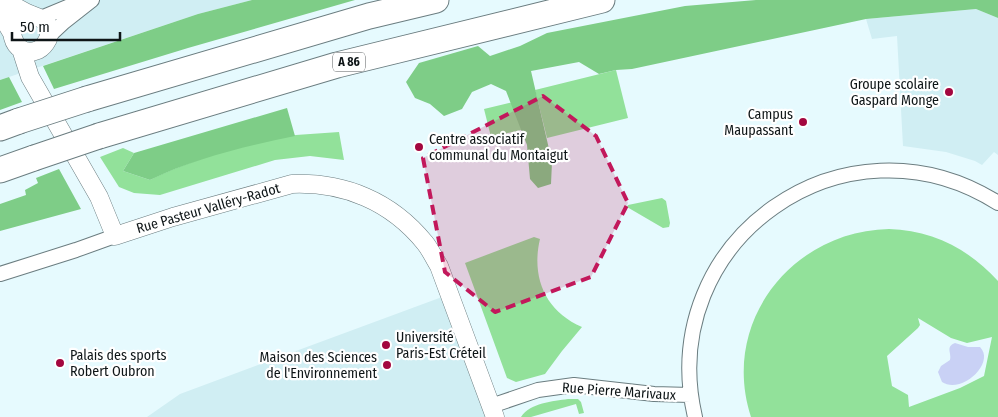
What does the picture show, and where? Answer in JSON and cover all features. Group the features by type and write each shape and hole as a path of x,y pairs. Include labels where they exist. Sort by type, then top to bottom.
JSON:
{"highway":[{"path":"9,124 87,99 369,16 436,0"},
{"name":"A 86","path":"0,170 99,136 336,65 602,0"}],"street":[{"path":"3,0 36,16 47,26 45,42 37,61 37,88"},
{"path":"12,33 16,20 23,16 36,16 84,0"},
{"path":"21,49 30,51 45,42 64,22 92,0"},
{"path":"0,13 12,33 15,43 21,49 30,77 98,197 115,236 0,274"},
{"path":"694,417 690,395 689,369 690,346 698,312 716,268 737,241 761,216 805,189 833,179 855,173 888,171 913,172 947,180 977,191 998,203"},
{"name":"Rue Pasteur Valléry-Radot","path":"115,236 173,217 292,184 312,183 340,188 368,198 385,206 408,225 426,244 439,266 493,411"},
{"name":"Rue Pierre Marivaux","path":"493,411 538,390 574,385 654,394 690,395"}],"highlighted area":[{"path":"543,96 596,136 628,203 591,277 495,312 445,272 423,158"}],"shaded area":[{"path":"0,0 252,0 198,14 0,80"},
{"name":"Groupe scolaire Gaspard Monge","path":"976,9 998,18 998,155 994,152 982,165 946,152 903,146 897,36 872,39 866,19"},
{"name":"Université Paris-Est Créteil","path":"442,297 487,417 147,417 180,394"}],"green space":[{"path":"252,0 355,0 54,89 43,66 198,14"},
{"path":"756,0 998,0 998,18 976,9 866,19 632,69 599,74 579,62 531,71 552,162 551,184 538,188 530,179 527,145 506,91 491,84 472,92 462,109 444,116 430,104 415,98 406,82 419,63 478,46 490,56 520,46 547,33 685,6"},
{"path":"616,70 628,118 547,138 535,90"},
{"path":"9,77 22,102 0,110 0,80"},
{"path":"522,100 529,128 491,137 484,109"},
{"path":"287,108 295,136 221,154 185,165 150,180 123,171 134,153"},
{"path":"339,132 344,160 310,156 275,160 160,195 134,193 119,187 100,157 123,148 134,153 123,171 150,180 183,165 241,147 296,135"},
{"path":"59,169 81,209 0,231 0,204 26,195 25,190 38,183 36,178"},
{"path":"662,198 666,201 669,227 663,228 627,207 628,205"},
{"path":"889,229 905,230 935,237 949,243 975,260 998,281 998,417 751,417 744,382 746,348 755,316 772,288 795,264 822,246 854,234","holes":["918,318 951,338 967,343 992,337 984,376 960,388 909,407 908,395 892,386 887,356 918,328 920,325"]},
{"path":"534,237 540,239 538,267 544,291 550,302 559,312 582,327 545,374 516,382 507,378 465,263"},
{"path":"568,399 578,399 581,402 584,413 579,414 576,404 531,417 521,417 525,412 536,406"}],"water":[{"path":"955,343 968,347 980,347 984,354 980,369 974,375 967,381 950,385 942,382 938,372 941,366 950,360 950,346"}],"place":[{"name":"Groupe scolaire Gaspard Monge","path":"949,92"},
{"name":"Campus Maupassant","path":"803,122"},
{"name":"Centre associatif communal du Montaigut","path":"419,147"},
{"name":"Université Paris-Est Créteil","path":"386,345"},
{"name":"Palais des sports Robert Oubron","path":"60,363"},
{"name":"Maison des Sciences de l'Environnement","path":"387,365"}]}
